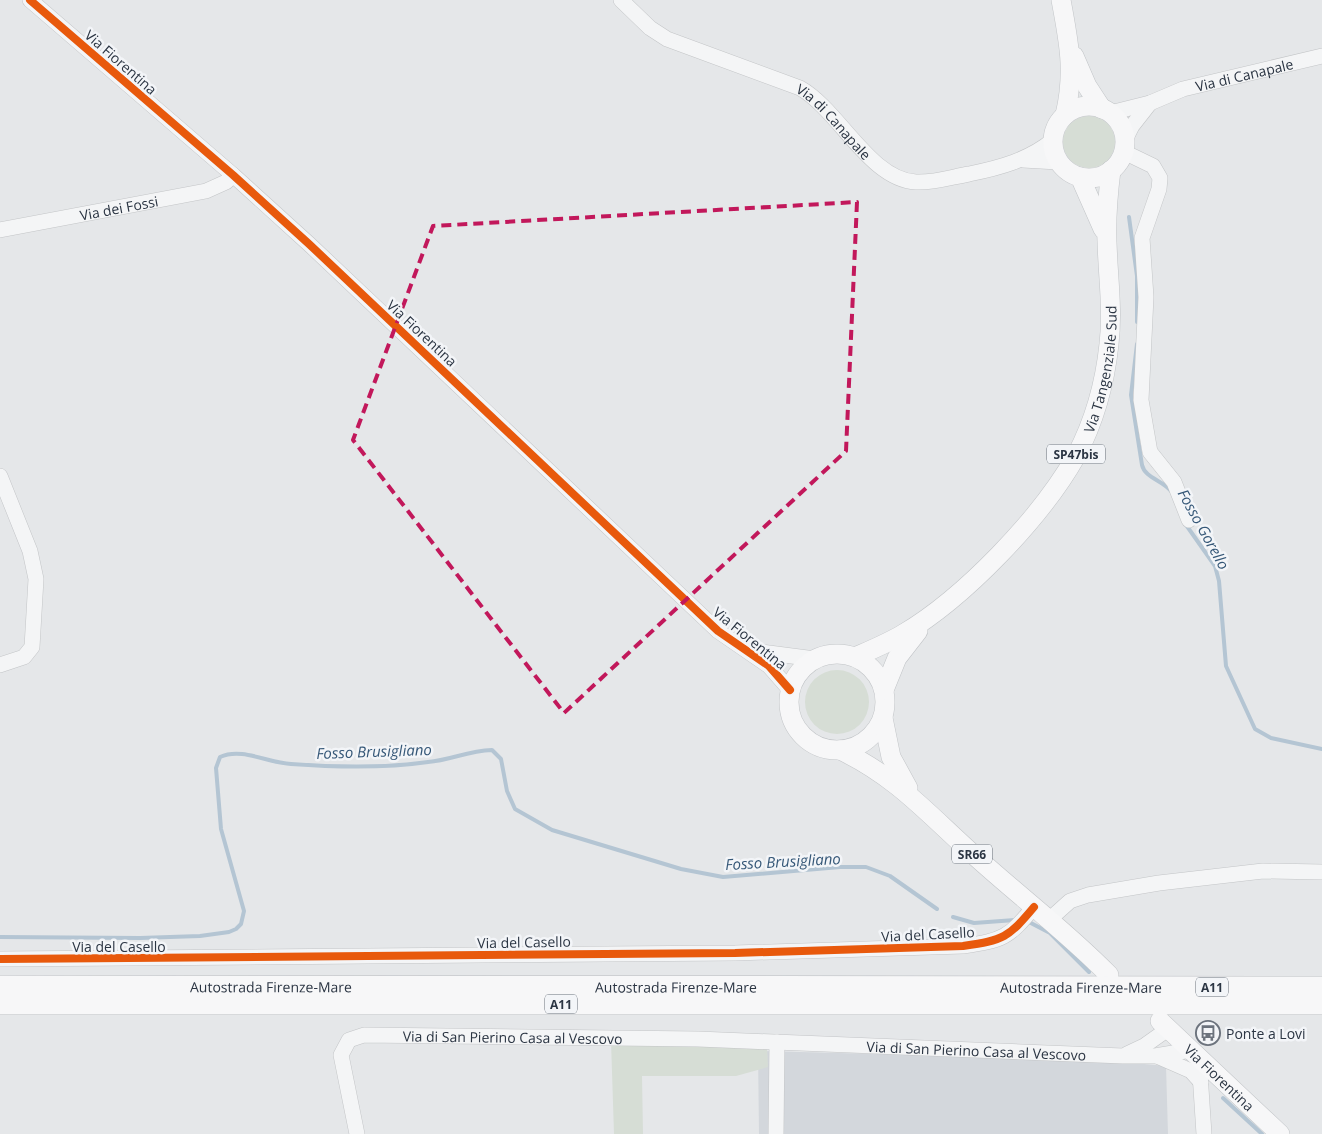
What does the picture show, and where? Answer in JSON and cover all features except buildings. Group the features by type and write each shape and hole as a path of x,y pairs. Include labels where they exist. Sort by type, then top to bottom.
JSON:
{"highway":[{"name":"Autostrada Firenze-Mare","path":"0,986 1322,987"},
{"name":"Autostrada Firenze-Mare","path":"0,1004 1322,1004"}],"main road":[{"path":"1061,0 1071,48 1087,86 1106,111 1120,125 1124,146 1119,162 1111,170 1096,177 1080,177 1068,172 1058,162 1053,140 1057,124 1065,115 1083,107 1106,111"},
{"path":"1065,115 1071,86 1071,48"},
{"name":"Via Tangenziale Sud","path":"855,657 903,634 931,615 979,573 1017,535 1042,506 1076,455 1100,395 1109,346 1111,296 1107,242 1111,170"},
{"name":"Via Tangenziale Sud","path":"1080,177 1097,213 1107,242"},
{"name":"Via Tangenziale Sud","path":"884,690 902,650 931,615"},
{"path":"831,654 855,657 876,673 884,690 885,707 883,718 875,732 863,743 840,750 816,745 803,736 790,715 790,690 799,672 815,659 831,654"},
{"name":"SR66","path":"883,718 891,757 914,797"},
{"name":"SR66","path":"840,750 867,764 914,797 974,855 1050,919 1109,974"},
{"name":"Via Fiorentina","path":"1164,1025 1280,1134"}],"street":[{"name":"Via Fiorentina","path":"30,0 233,175 331,264 718,631 775,671 790,690"},
{"name":"Via di Canapale","path":"621,0 650,28 667,39 800,88 813,96 870,157 882,168 904,180 916,182 940,180 979,172 1022,160 1040,151 1053,140"},
{"name":"Via di Canapale","path":"1106,111 1150,103 1183,89 1322,56"},
{"path":"1150,103 1132,126 1124,146 1153,166 1160,178 1160,189 1142,238 1146,296 1141,400 1150,452 1174,482 1189,520"},
{"path":"1022,160 1058,162"},
{"name":"Via dei Fossi","path":"0,230 199,193 216,187 233,175"},
{"path":"0,476 30,551 36,580 32,647 24,656 0,665"},
{"name":"Via Fiorentina","path":"742,648 764,654 815,659"},
{"path":"1050,919 1070,901 1088,895 1159,883 1263,871 1322,872"},
{"name":"Via del Casello","path":"0,959 735,953 963,946 995,941 1015,929 1034,907"},
{"name":"Via di San Pierino Casa al Vescovo","path":"358,1134 341,1055 349,1040 358,1036 555,1036 777,1042 1123,1056 1144,1046 1164,1025"},
{"path":"776,1134 777,1042"},
{"path":"1123,1056 1195,1054 1201,1082 1204,1134"},
{"path":"1155,1056 1186,1068 1195,1074 1201,1082"},
{"path":"1202,1100 1220,1078"}],"highlighted area":[{"path":"857,202 846,451 564,713 353,440 433,226"}],"shaded area":[{"path":"1084,116 1094,116 1103,120 1111,128 1115,142 1111,156 1103,164 1094,168 1084,168 1075,164 1067,156 1063,147 1063,137 1067,128 1075,120"},
{"path":"837,670 849,672 860,679 867,690 869,702 867,714 860,725 849,732 837,734 825,732 814,725 807,714 805,702 807,690 814,679 825,672"},
{"path":"611,1041 767,1048 768,1067 736,1076 642,1076 643,1134 614,1134"},
{"path":"758,1051 1100,1060 1166,1066 1168,1134 759,1134"}],"waterway":[{"name":"Fosso Gorello","path":"1129,217 1137,276 1137,322"},
{"name":"Fosso Gorello","path":"1137,344 1131,395 1142,465 1150,476 1171,491"},
{"name":"Fosso Gorello","path":"1184,522 1215,566 1219,581 1226,666 1255,729 1271,738 1322,749"},
{"name":"Fosso Brusigliano","path":"0,937 140,938 200,936 229,932 236,929 241,924 244,911 221,829 216,768 220,757 228,754 246,755 291,764 360,766 428,762 492,750 501,759 507,791 515,809 552,830 681,869 723,877 840,867 866,867 890,876 937,909"},
{"name":"Fosso Brusigliano","path":"953,917 974,923 1015,920"},
{"name":"Fosso Brusigliano","path":"1027,921 1050,933 1089,972"},
{"name":"Fosso Brusigliano","path":"1223,1098 1262,1134"}],"cycle path":[{"path":"30,0 233,175 309,244 718,631 769,666 790,690"},
{"path":"0,959 735,953 963,946 988,942 1004,936 1018,925 1034,907"}],"place":[{"name":"Ponte a Lovi","path":"1208,1033"}]}
